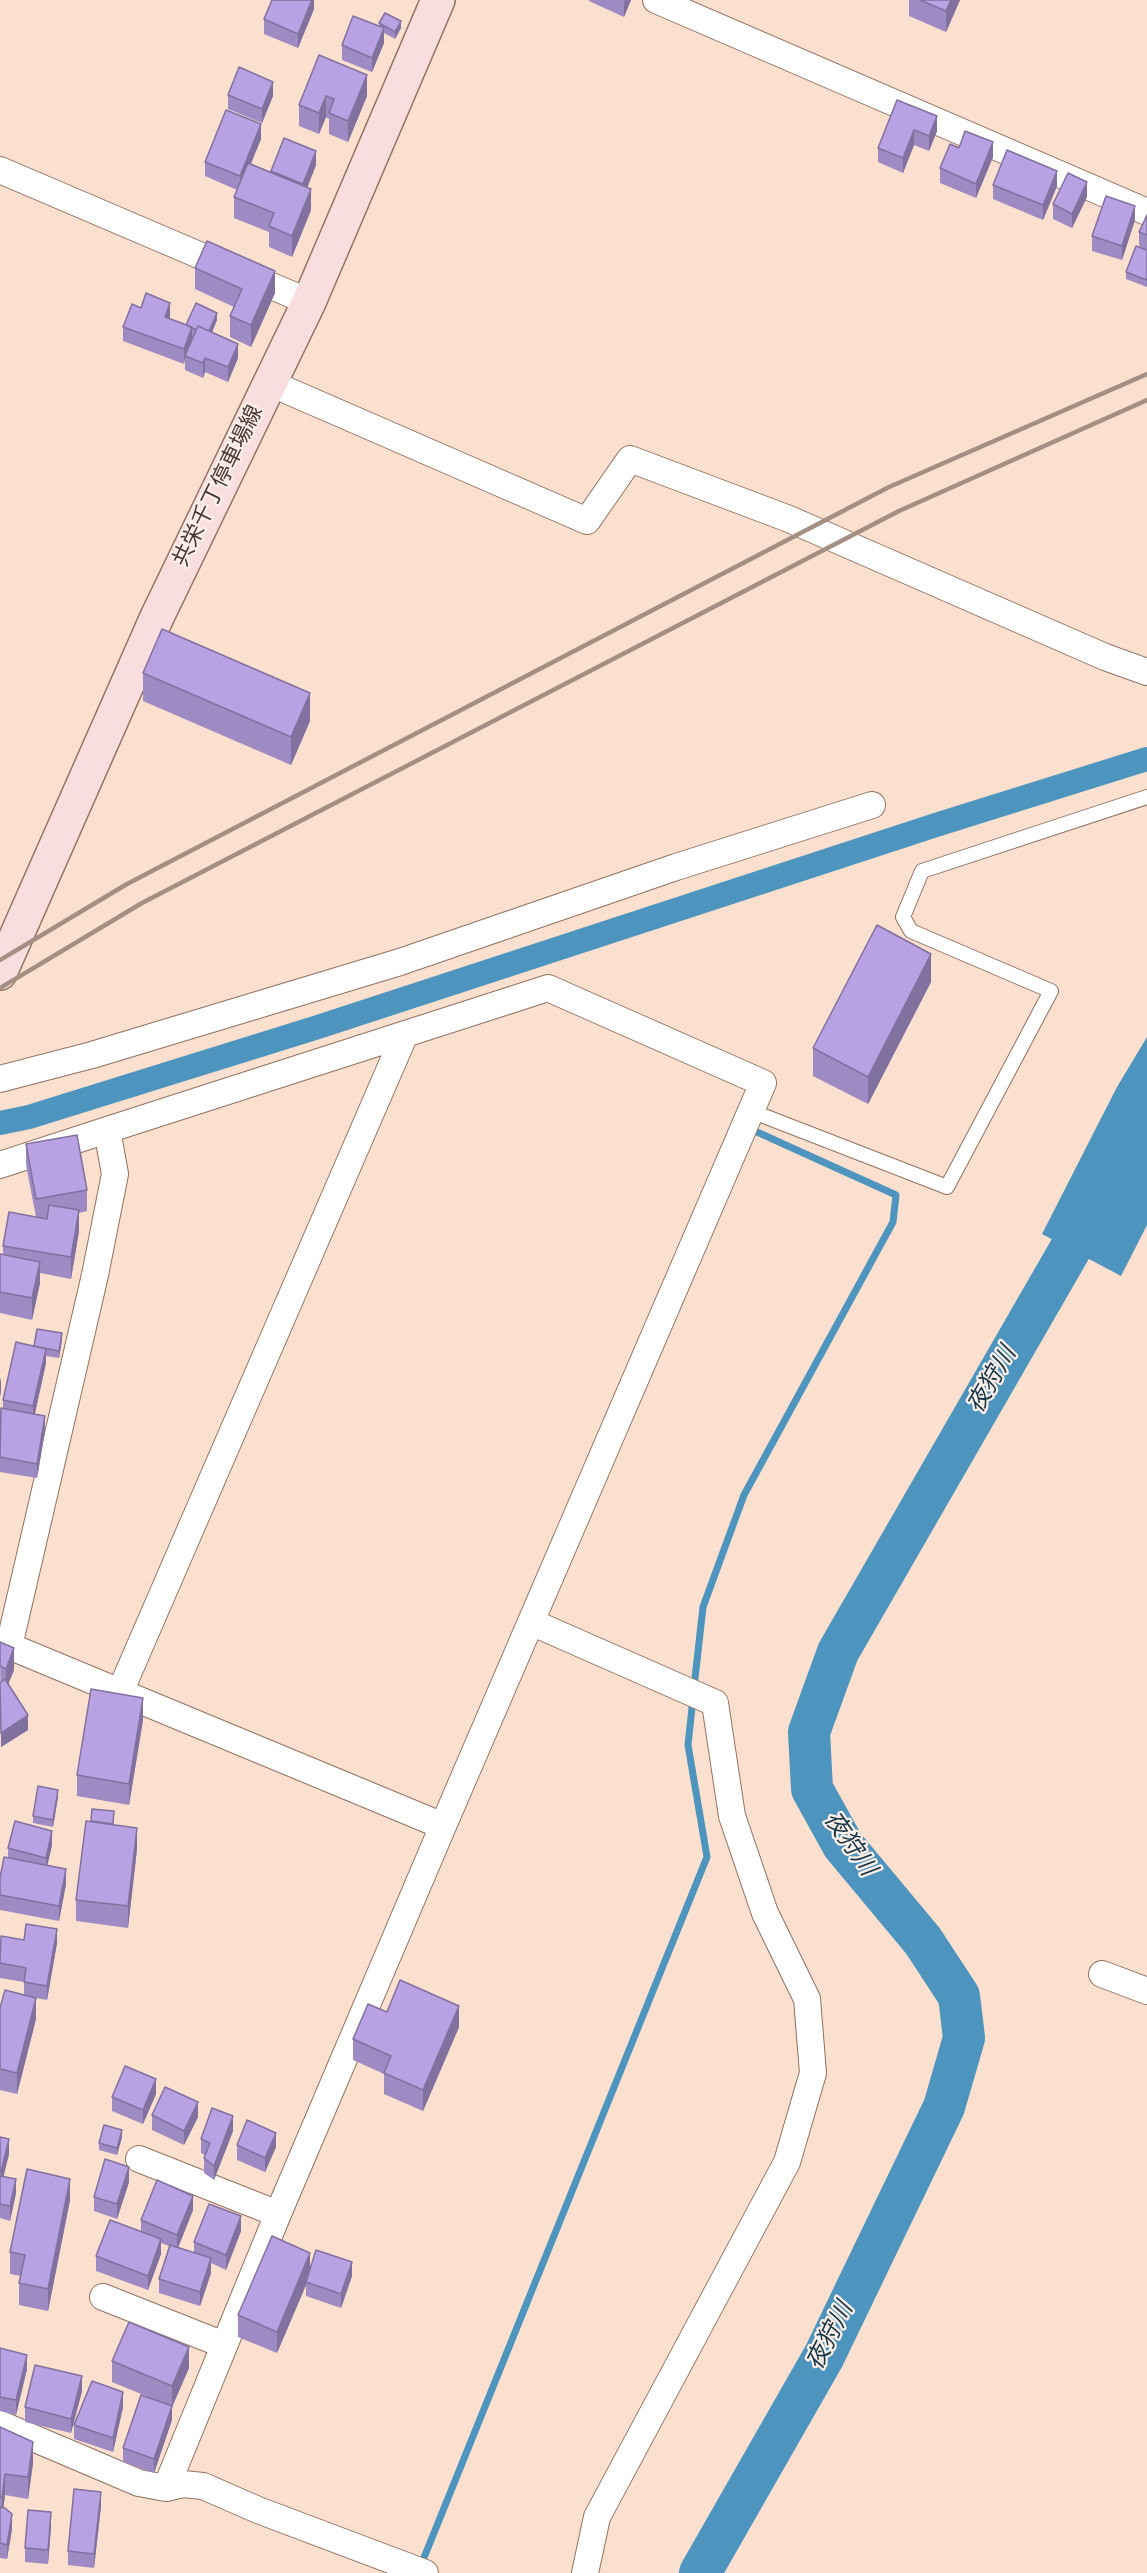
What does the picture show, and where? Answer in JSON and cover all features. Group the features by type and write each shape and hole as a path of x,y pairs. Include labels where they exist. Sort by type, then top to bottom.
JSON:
{"main road":[{"name":"共栄千丁停車場線","path":"0,973 158,617 309,302 438,0"}],"street":[{"path":"656,0 1147,212"},
{"path":"0,170 309,302"},
{"path":"270,383 587,521 630,459 789,519 1095,652 1147,672"},
{"path":"0,1079 92,1055 400,962 676,867 872,805"},
{"path":"0,1165 548,988 763,1083 278,2214 166,2488"},
{"path":"120,1692 405,1034"},
{"path":"107,1130 115,1174 9,1646 443,1826"},
{"path":"531,1622 715,1702 732,1815 765,1913 807,1998 813,2073 787,2163 597,2517 585,2573"},
{"path":"1102,1974 1147,1991"},
{"path":"139,2159 278,2214"},
{"path":"103,2297 224,2345"},
{"path":"0,2424 139,2483 166,2488 183,2484 203,2486 381,2565 418,2570"}],"lane":[{"path":"751,1112 947,1186 1051,991 911,931 903,917 922,871 1147,797"}],"water":[{"path":"1147,1037 1147,1225 1121,1276 1042,1234 1117,1087"}],"building":[{"path":"272,0 312,0 298,34 264,19"},
{"path":"920,0 951,0 946,11"},
{"path":"385,13 401,21 395,32 379,23"},
{"path":"353,16 384,28 372,58 342,45"},
{"path":"319,55 367,75 348,121 329,113 334,99 326,96 319,113 299,105"},
{"path":"239,67 273,82 262,109 228,95"},
{"path":"897,100 937,116 929,136 914,130 903,158 878,148"},
{"path":"226,110 261,124 240,176 205,162"},
{"path":"965,131 993,142 976,184 940,168 950,144 959,148"},
{"path":"284,138 316,151 303,184 271,171"},
{"path":"1007,150 1057,171 1043,205 993,185"},
{"path":"248,163 311,189 292,236 269,226 274,213 234,197"},
{"path":"1068,173 1087,182 1072,214 1053,204"},
{"path":"1106,196 1135,206 1122,246 1092,236"},
{"path":"1147,215 1147,235 1139,232"},
{"path":"207,241 275,271 251,325 230,316 242,289 195,268"},
{"path":"1136,246 1147,250 1147,280 1126,272"},
{"path":"146,293 170,303 165,317 192,327 184,349 123,327 132,304 141,308"},
{"path":"196,303 217,313 209,331 198,326 196,330 186,325"},
{"path":"198,326 238,344 228,367 205,358 203,363 185,356"},
{"path":"162,629 310,693 291,737 143,673"},
{"path":"877,925 931,954 868,1077 813,1048"},
{"path":"77,1135 87,1190 36,1199 26,1144"},
{"path":"49,1205 79,1210 71,1257 3,1246 9,1212 47,1219"},
{"path":"0,1254 40,1262 32,1298 0,1292"},
{"path":"37,1329 62,1333 59,1351 34,1346"},
{"path":"16,1342 46,1349 33,1406 3,1400"},
{"path":"1,1408 45,1416 37,1464 0,1457"},
{"path":"0,1642 14,1648 6,1669 0,1666"},
{"path":"5,1679 28,1715 1,1733 0,1683"},
{"path":"91,1689 143,1698 129,1784 77,1775"},
{"path":"38,1786 58,1790 53,1820 33,1816"},
{"path":"92,1809 114,1811 113,1824 91,1821"},
{"path":"15,1821 52,1831 46,1858 8,1848"},
{"path":"86,1821 137,1828 128,1906 76,1900"},
{"path":"4,1857 66,1869 59,1906 0,1895"},
{"path":"26,1924 57,1929 47,1986 24,1982 26,1968 0,1963 1,1936 24,1940"},
{"path":"400,1980 459,2006 423,2090 384,2073 391,2056 353,2039 368,2004 387,2012"},
{"path":"5,1990 36,1998 17,2073 0,2069 0,2008"},
{"path":"125,2066 156,2079 143,2110 112,2097"},
{"path":"165,2087 198,2102 184,2131 152,2115"},
{"path":"212,2108 233,2116 214,2166 204,2158 210,2143 201,2139"},
{"path":"247,2120 276,2133 265,2158 237,2145"},
{"path":"104,2125 122,2130 117,2148 99,2143"},
{"path":"0,2137 9,2139 1,2172 0,2172"},
{"path":"105,2159 129,2167 117,2204 94,2197"},
{"path":"27,2169 70,2179 48,2289 19,2283 25,2255 10,2252"},
{"path":"0,2176 16,2179 10,2206 0,2204"},
{"path":"157,2180 193,2196 177,2235 141,2220"},
{"path":"209,2204 241,2216 226,2255 194,2242"},
{"path":"110,2220 161,2239 148,2276 96,2256"},
{"path":"272,2236 310,2253 277,2332 238,2315"},
{"path":"170,2245 211,2258 200,2292 159,2279"},
{"path":"316,2250 352,2262 341,2294 306,2282"},
{"path":"129,2322 189,2347 172,2386 112,2361"},
{"path":"0,2348 27,2355 16,2400 0,2397"},
{"path":"35,2365 82,2376 71,2419 25,2407"},
{"path":"92,2381 123,2392 113,2438 74,2425"},
{"path":"141,2395 172,2406 154,2459 123,2448"},
{"path":"0,2427 33,2442 28,2477 5,2474 2,2498 0,2497"},
{"path":"74,2489 101,2492 94,2554 68,2551"},
{"path":"0,2507 12,2514 7,2545 0,2543"},
{"path":"28,2510 51,2512 48,2550 25,2548"}],"waterway":[{"path":"0,1123 29,1117 318,1027 939,824 1147,759"},
{"name":"夜狩川","path":"700,2573 824,2356 944,2107 964,2038 959,1996 923,1941 843,1845 812,1789 809,1732 838,1652 1147,1116"},
{"path":"694,1687 703,1607 744,1495 893,1222 896,1195 757,1132"},
{"path":"421,2565 707,1857 688,1745 693,1698"}],"railway":[{"path":"0,960 127,884 889,487 1147,374"},
{"path":"0,988 142,903 899,511 1147,400"}]}
